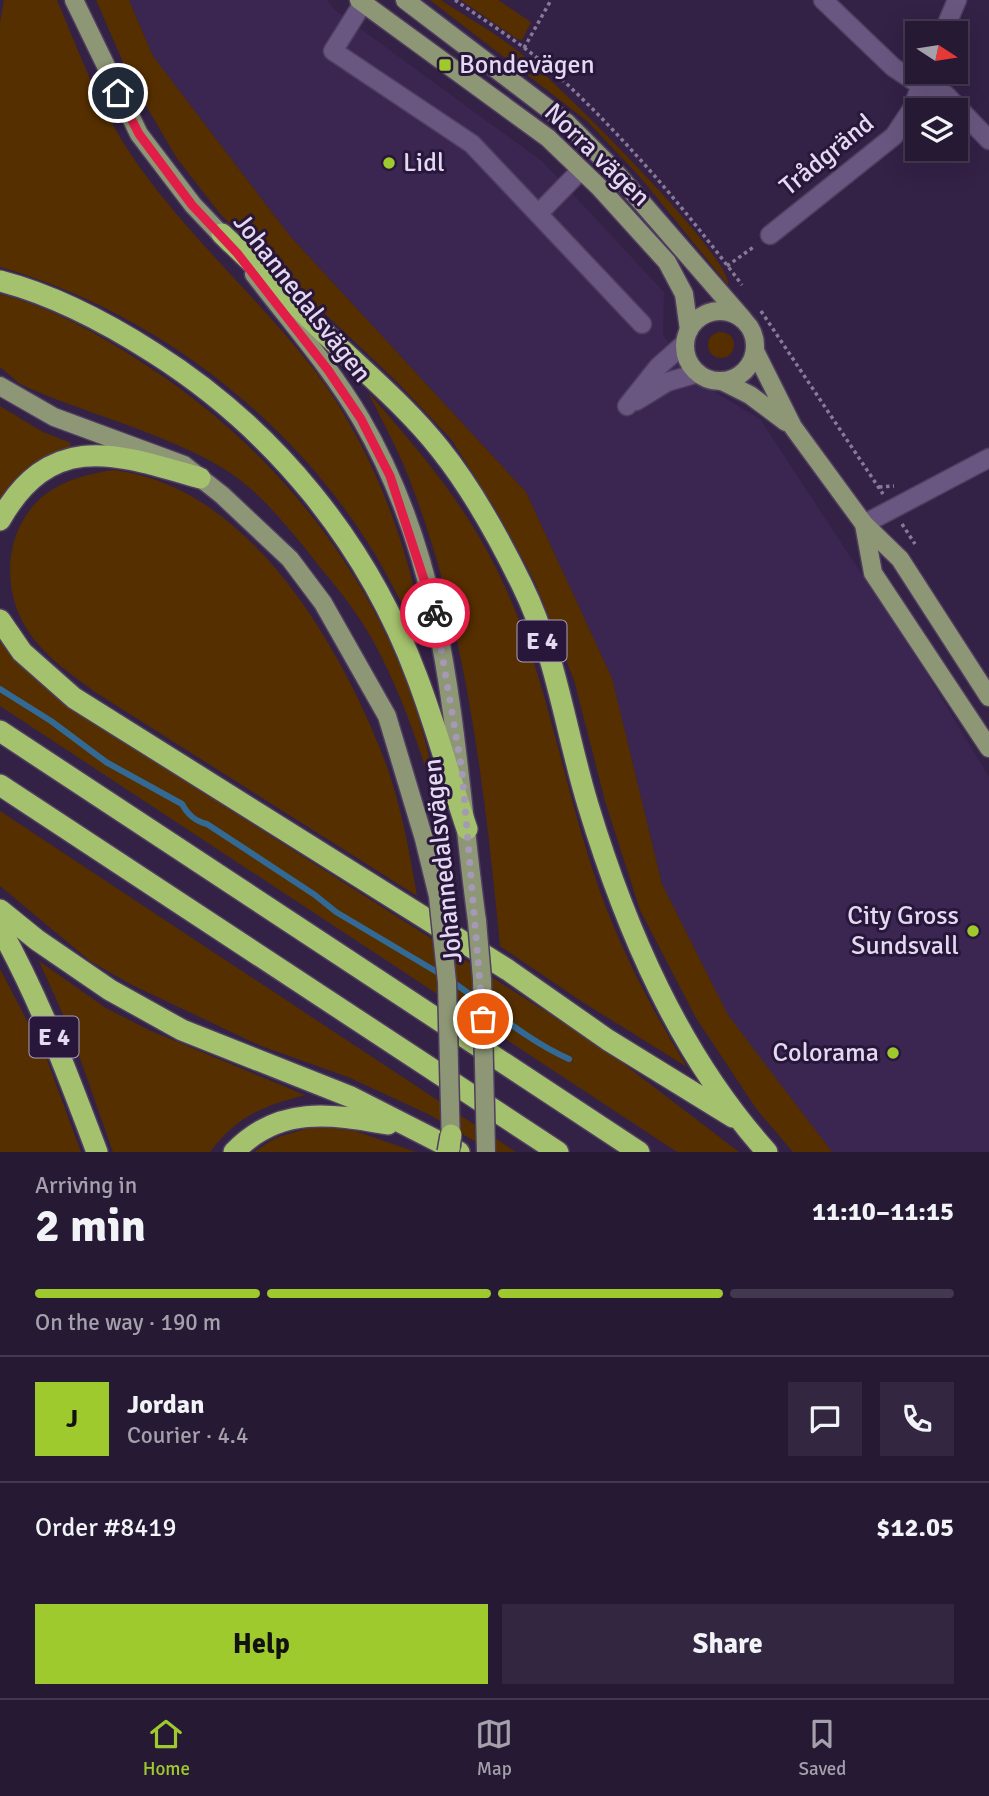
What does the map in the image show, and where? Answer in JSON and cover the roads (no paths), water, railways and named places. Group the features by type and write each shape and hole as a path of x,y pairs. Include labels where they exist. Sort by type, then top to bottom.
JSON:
{"highway":[{"name":"E 4","path":"222,234 390,395 440,449 484,514 528,600 556,683 588,804 624,912 676,1026 740,1122"},
{"path":"0,281 71,308 127,336 166,361 252,428 290,465 325,509 361,564 390,619 416,675 467,829"},
{"path":"0,520 13,498 33,476 57,463 90,455 142,461 201,478"},
{"path":"0,620 22,652 74,698 508,970 608,1040 740,1122 768,1152"},
{"path":"0,731 639,1152"},
{"path":"0,785 558,1152"},
{"path":"0,910 37,940 110,990 182,1030 351,1097 452,1148"},
{"name":"E 4","path":"0,928 24,971 59,1048 97,1152"},
{"path":"234,1152 256,1133 305,1115 333,1114 409,1128"}],"main road":[{"name":"Johannedalsvägen","path":"74,0 139,134 192,205 222,234 328,370 361,419 390,476 432,597 444,651 457,736 482,979 486,1152"},
{"name":"Norra vägen","path":"405,0 567,123 619,176 743,319"},
{"name":"Norra vägen","path":"361,1 548,138 581,170 667,262 684,294 687,337"},
{"path":"793,427 750,394 698,373 687,357 687,337 697,320 719,311 732,313 743,319 751,329 755,351 793,427 864,524 900,559 989,697"},
{"path":"722,381 744,372 755,351"},
{"name":"Johannedalsvägen","path":"0,386 21,401 54,416 156,452 184,465 290,559 351,649 387,716 438,896 447,982 452,1148"},
{"path":"864,524 873,573 989,748"}],"street":[{"path":"823,0 892,67 905,72"},
{"path":"948,21 957,0"},
{"path":"361,1 332,51 472,144 642,324"},
{"name":"Trådgränd","path":"770,235 894,136 912,109 921,84"},
{"path":"931,84 946,95 989,140"},
{"path":"539,213 581,170"},
{"path":"687,337 658,367 627,406 667,382 698,373"},
{"path":"864,524 989,457"}],"waterway":[{"path":"0,689 51,721 106,762 182,804 195,819 207,824 315,895 336,912 442,975"},
{"path":"451,981 523,1033 569,1059"}],"place":[{"name":"Bondevägen","path":"445,65"},
{"name":"Lidl","path":"389,163"},
{"name":"City Gross Sundsvall","path":"973,931"},
{"name":"Colorama","path":"893,1053"}]}
